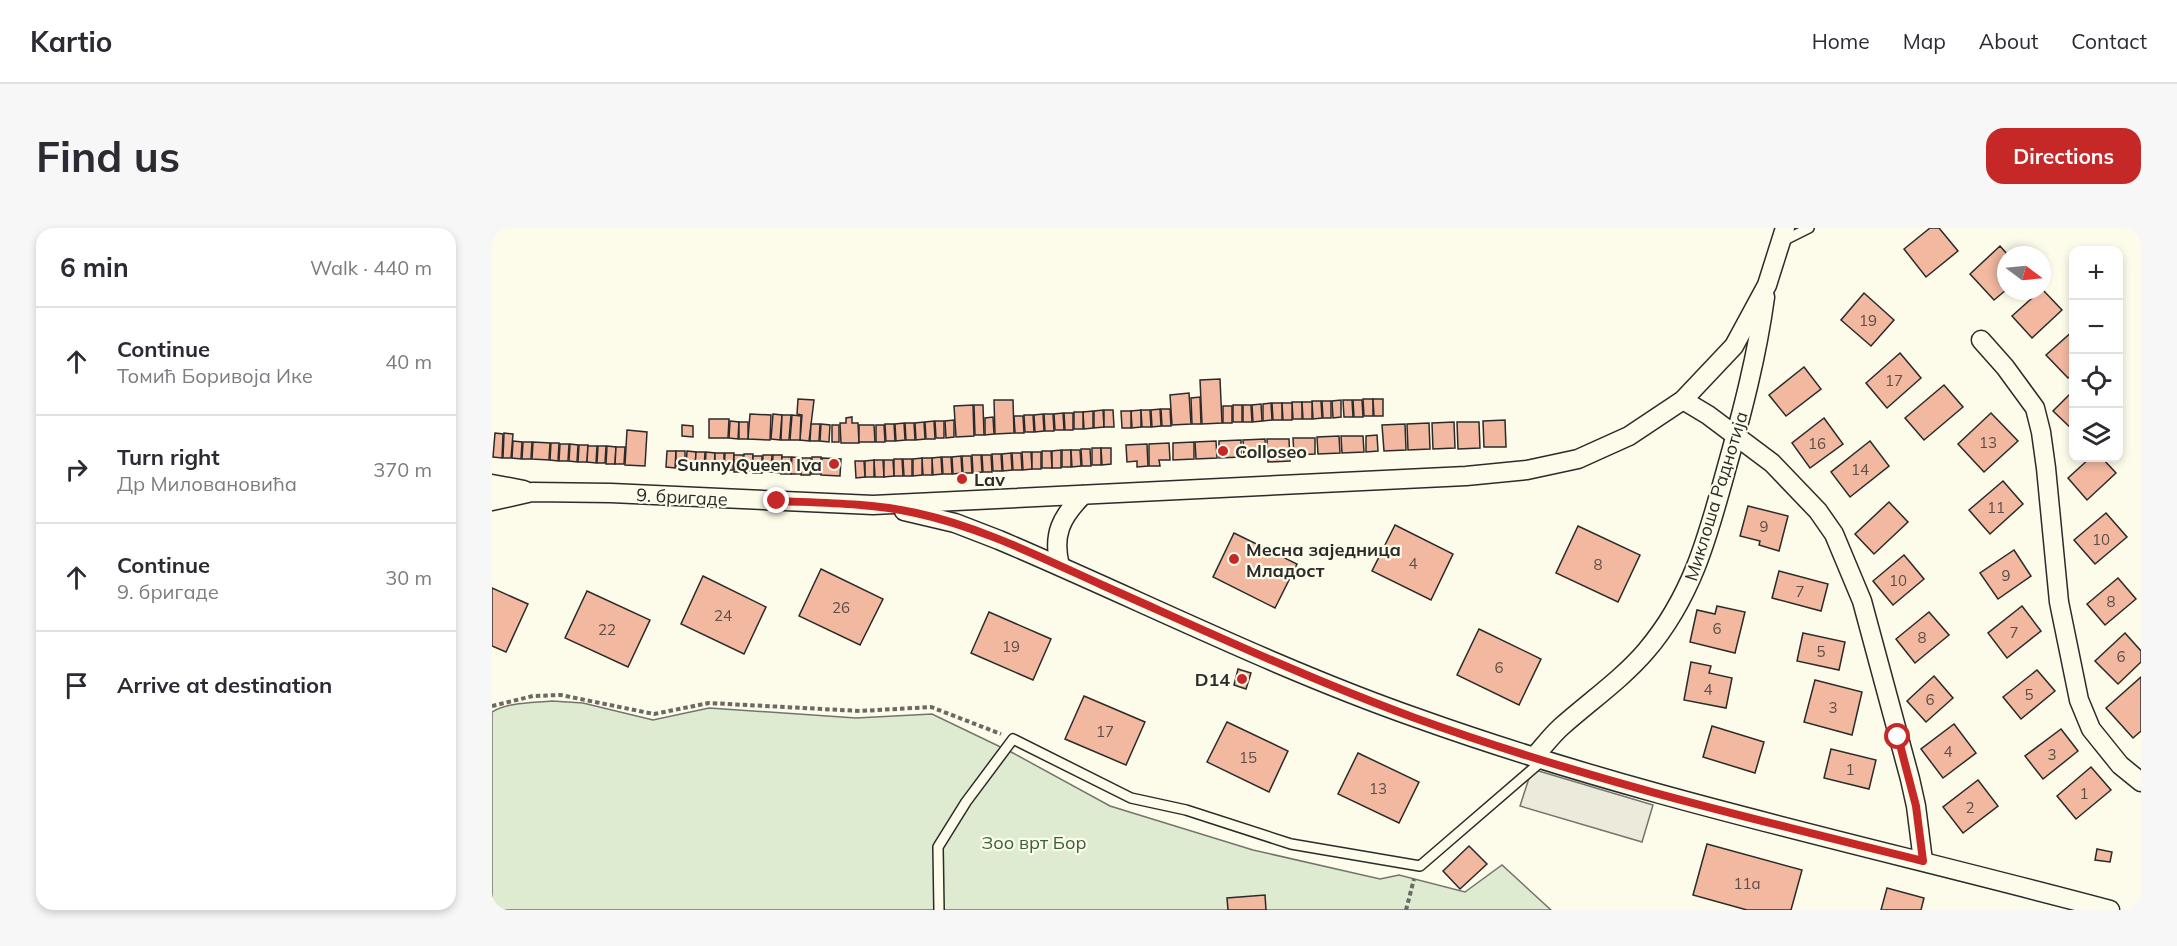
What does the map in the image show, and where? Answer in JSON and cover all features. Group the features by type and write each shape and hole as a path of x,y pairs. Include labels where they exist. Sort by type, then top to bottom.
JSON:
{"street":[{"path":"873,505 1466,476 1527,470 1578,459 1608,447 1649,424 1683,400 1734,346 1767,285 1783,235"},
{"name":"Миклоша Раднотија","path":"1538,758 1560,728 1645,652 1675,612 1691,583 1736,436 1755,357 1767,285"},
{"path":"1981,340 2035,408 2046,468 2059,603 2079,700 2091,729 2120,765 2141,782"},
{"path":"1683,400 1708,415 1772,463 1818,511 1834,534 1862,601 1910,779 1923,861"},
{"path":"492,484 532,492"},
{"name":"9. бригаде","path":"492,501 532,492 611,493 873,505"},
{"path":"1060,566 1056,551 1061,526 1069,509 1083,495"},
{"path":"873,505 955,523 1060,566 1337,687 1416,718 1538,758 1713,807 2110,910"}],"lane":[{"path":"1783,235 1809,228"},
{"path":"939,910 938,847 966,802 1013,739 1131,798 1186,810 1291,844 1420,866 1538,758"}],"path":[{"path":"492,706 533,696 561,695 654,714 709,703 860,711 931,707 1013,739"},
{"path":"1406,910 1414,879"}],"green space":[{"name":"Зоо врт Бор","path":"552,701 583,703 653,720 709,708 856,718 932,714 1013,753 1110,806 1253,850 1380,879 1399,875 1465,892 1502,865 1551,910 492,910 492,712 513,705"}],"shaded area":[{"path":"1532,769 1653,805 1642,842 1520,806"}],"building":[{"path":"1930,228 1939,228 1958,251 1926,277 1904,249"},
{"path":"1997,249 1997,298 1994,300 1970,274"},
{"path":"1864,293 1894,320 1871,346 1841,320"},
{"path":"2051,298 2062,310 2032,338 2012,316 2030,300"},
{"path":"2069,334 2069,377 2068,378 2046,355"},
{"path":"1900,353 1921,378 1887,408 1866,383"},
{"path":"1804,367 1821,389 1786,416 1769,395"},
{"path":"1220,379 1222,423 1202,424 1200,380"},
{"path":"1944,385 1963,407 1924,440 1905,418"},
{"path":"1189,393 1191,424 1172,425 1170,395"},
{"path":"2069,395 2069,426 2053,411"},
{"path":"1200,397 1201,424 1192,424 1191,398"},
{"path":"798,399 814,400 809,441 800,440 802,415 797,414"},
{"path":"1363,399 1373,399 1373,416 1364,416"},
{"path":"1373,399 1383,399 1383,416 1374,416"},
{"path":"994,400 1013,400 1014,433 995,434"},
{"path":"1341,400 1341,417 1333,418 1332,401"},
{"path":"1343,400 1352,400 1353,417 1344,417"},
{"path":"1353,400 1362,400 1363,417 1354,417"},
{"path":"1312,401 1321,401 1322,418 1313,419"},
{"path":"1322,401 1331,401 1331,418 1323,418"},
{"path":"1292,402 1302,402 1302,419 1293,419"},
{"path":"1302,402 1312,402 1312,419 1303,419"},
{"path":"1271,403 1272,420 1263,421 1263,404"},
{"path":"1272,403 1282,403 1282,420 1273,420"},
{"path":"1282,403 1292,403 1292,420 1283,420"},
{"path":"1261,404 1262,421 1253,422 1252,405"},
{"path":"973,405 974,436 956,437 954,406"},
{"path":"974,405 983,405 984,435 975,435"},
{"path":"1233,405 1242,405 1242,422 1233,422"},
{"path":"1243,405 1251,405 1252,422 1243,422"},
{"path":"1223,406 1232,406 1232,423 1223,423"},
{"path":"1160,409 1161,426 1152,427 1151,410"},
{"path":"1161,409 1170,409 1171,426 1162,426"},
{"path":"1103,410 1104,427 1094,428 1094,411"},
{"path":"1104,410 1113,410 1114,427 1104,427"},
{"path":"1141,410 1141,427 1132,428 1131,411"},
{"path":"1141,410 1150,410 1151,427 1142,427"},
{"path":"1093,411 1093,428 1084,429 1083,412"},
{"path":"1121,411 1131,411 1131,428 1122,428"},
{"path":"1074,412 1083,412 1083,429 1074,429"},
{"path":"1063,413 1064,430 1055,430 1054,414"},
{"path":"1064,413 1073,413 1073,430 1065,430"},
{"path":"1991,413 2018,441 1984,472 1958,444"},
{"path":"750,414 771,415 770,440 748,439"},
{"path":"773,414 782,415 780,440 771,439"},
{"path":"1043,414 1044,431 1035,432 1034,415"},
{"path":"1044,414 1053,414 1054,431 1045,431"},
{"path":"782,415 791,415 789,440 781,440"},
{"path":"792,415 801,416 800,440 790,440"},
{"path":"1024,415 1033,415 1034,432 1025,432"},
{"path":"1014,416 1023,416 1024,433 1015,433"},
{"path":"852,417 852,423 858,423 859,443 841,443 840,423 846,423 846,418"},
{"path":"993,417 994,434 985,435 985,418"},
{"path":"1824,418 1843,444 1810,468 1792,443"},
{"path":"709,419 729,419 728,438 709,438"},
{"path":"954,420 954,437 946,438 945,421"},
{"path":"1505,420 1506,447 1484,447 1483,421"},
{"path":"730,421 739,422 738,439 729,438"},
{"path":"934,421 935,439 926,439 925,422"},
{"path":"935,421 944,421 944,438 936,438"},
{"path":"739,422 748,422 748,439 739,439"},
{"path":"924,422 925,439 916,440 915,423"},
{"path":"1454,422 1455,448 1433,449 1432,423"},
{"path":"1457,422 1479,422 1480,448 1458,449"},
{"path":"904,423 905,440 896,441 895,424"},
{"path":"905,423 914,423 915,440 906,440"},
{"path":"1429,423 1430,449 1408,450 1407,424"},
{"path":"811,424 820,424 819,441 810,441"},
{"path":"821,424 830,425 829,442 820,441"},
{"path":"885,424 894,424 895,441 886,441"},
{"path":"1405,424 1406,450 1384,451 1382,425"},
{"path":"682,425 693,426 693,437 682,436"},
{"path":"832,425 839,425 839,442 832,442"},
{"path":"859,425 874,425 875,442 859,442"},
{"path":"876,425 884,425 885,442 876,442"},
{"path":"627,430 647,432 645,466 625,465"},
{"path":"495,433 503,434 502,458 493,457"},
{"path":"504,433 513,434 511,458 503,458"},
{"path":"1377,435 1378,451 1366,452 1366,436"},
{"path":"1339,436 1340,453 1318,454 1317,437"},
{"path":"1341,436 1363,436 1364,452 1342,453"},
{"path":"1293,438 1315,438 1315,454 1294,455"},
{"path":"1265,439 1266,456 1244,457 1243,440"},
{"path":"1267,439 1289,439 1290,461 1268,462"},
{"path":"1241,440 1241,457 1219,458 1219,441"},
{"path":"513,441 522,442 521,459 512,458"},
{"path":"1216,441 1217,458 1196,459 1195,442"},
{"path":"1870,441 1889,466 1850,497 1831,472"},
{"path":"523,442 532,442 531,459 522,459"},
{"path":"533,442 550,443 549,460 532,459"},
{"path":"1194,442 1194,459 1173,460 1173,443"},
{"path":"551,443 559,443 558,461 550,460"},
{"path":"1169,443 1170,460 1159,460 1160,466 1149,466 1149,444"},
{"path":"560,444 569,444 568,461 559,461"},
{"path":"570,444 578,445 577,462 569,461"},
{"path":"1147,444 1148,466 1137,467 1137,461 1127,462 1126,445"},
{"path":"579,445 588,445 587,462 578,462"},
{"path":"588,446 597,446 596,463 587,462"},
{"path":"598,446 606,446 605,463 597,463"},
{"path":"607,446 616,447 615,464 606,464"},
{"path":"616,447 625,447 624,464 615,464"},
{"path":"1092,448 1101,448 1101,465 1092,465"},
{"path":"1101,448 1111,448 1111,464 1102,465"},
{"path":"1081,449 1090,449 1091,466 1082,466"},
{"path":"1061,450 1061,468 1052,468 1052,451"},
{"path":"1062,450 1071,450 1071,467 1062,467"},
{"path":"1071,450 1080,450 1081,466 1072,467"},
{"path":"667,451 676,451 675,468 666,467"},
{"path":"676,451 685,451 685,468 676,468"},
{"path":"687,451 696,452 695,469 686,468"},
{"path":"1042,451 1051,451 1052,468 1042,468"},
{"path":"696,452 705,452 704,469 695,469"},
{"path":"706,452 715,453 714,470 705,469"},
{"path":"1022,452 1031,452 1032,469 1023,470"},
{"path":"1032,452 1041,452 1041,469 1032,469"},
{"path":"715,453 724,453 724,470 715,470"},
{"path":"725,453 734,453 733,470 724,470"},
{"path":"1011,453 1012,470 1003,471 1002,454"},
{"path":"1012,453 1021,453 1022,470 1013,470"},
{"path":"744,454 753,454 752,471 743,471"},
{"path":"992,454 1001,454 1002,471 993,471"},
{"path":"734,455 743,455 743,472 734,472"},
{"path":"763,455 772,455 771,472 762,472"},
{"path":"773,455 782,455 781,473 772,472"},
{"path":"972,455 981,455 982,472 973,473"},
{"path":"982,455 991,455 992,472 983,472"},
{"path":"753,456 762,456 762,473 753,473"},
{"path":"961,456 962,473 953,474 952,457"},
{"path":"962,456 971,456 972,473 963,473"},
{"path":"782,457 791,457 791,474 781,474"},
{"path":"792,457 801,458 800,474 791,474"},
{"path":"812,457 821,457 820,474 811,474"},
{"path":"941,457 942,474 933,475 932,458"},
{"path":"942,457 951,457 952,474 943,474"},
{"path":"802,458 811,458 810,475 801,475"},
{"path":"822,458 841,459 840,476 821,475"},
{"path":"922,458 932,458 932,475 923,475"},
{"path":"922,458 922,475 913,476 913,459"},
{"path":"894,459 902,459 903,476 894,476"},
{"path":"903,459 912,459 912,476 904,476"},
{"path":"874,460 883,460 884,477 875,477"},
{"path":"874,460 874,477 865,477 865,461"},
{"path":"884,460 893,460 894,476 884,477"},
{"path":"855,461 864,461 865,477 856,478"},
{"path":"2086,462 2106,462 2116,473 2087,500 2068,478"},
{"path":"2003,481 2023,504 1990,534 1969,510"},
{"path":"1889,502 1908,522 1874,554 1855,534"},
{"path":"1748,506 1788,516 1779,551 1759,545 1760,541 1740,536"},
{"path":"2106,513 2127,537 2095,564 2074,540"},
{"path":"1395,525 1453,554 1431,600 1372,571"},
{"path":"1578,526 1640,555 1618,602 1556,573"},
{"path":"1234,533 1297,564 1275,608 1213,577"},
{"path":"2014,550 2031,576 1998,599 1980,573"},
{"path":"1904,555 1924,579 1893,605 1873,581"},
{"path":"821,569 883,599 860,645 799,616"},
{"path":"1779,571 1828,584 1821,611 1772,598"},
{"path":"703,576 766,607 744,654 681,624"},
{"path":"2118,578 2136,599 2105,625 2087,604"},
{"path":"492,588 528,604 506,652 492,646"},
{"path":"587,591 650,620 628,667 565,638"},
{"path":"1717,606 1745,612 1735,653 1690,642 1697,610 1715,614"},
{"path":"2022,606 2041,631 2007,658 1988,633"},
{"path":"989,612 1051,639 1033,680 971,653"},
{"path":"1929,612 1949,635 1915,663 1896,639"},
{"path":"1479,629 1541,659 1519,705 1457,675"},
{"path":"1803,633 1845,642 1839,670 1797,661"},
{"path":"2125,633 2141,651 2141,662 2118,684 2095,661"},
{"path":"1691,662 1711,666 1709,673 1732,678 1726,708 1684,700"},
{"name":"D14","path":"1238,669 1251,673 1246,689 1234,685"},
{"path":"2037,670 2055,691 2021,719 2003,697"},
{"path":"1934,676 1953,698 1926,722 1907,701"},
{"path":"2141,677 2141,731 2133,738 2106,708"},
{"path":"1815,680 1862,692 1852,735 1804,722"},
{"path":"1084,696 1145,722 1126,765 1065,739"},
{"path":"1227,722 1288,751 1269,792 1207,762"},
{"path":"1954,724 1976,753 1943,778 1921,749"},
{"path":"1712,726 1764,742 1755,773 1703,757"},
{"path":"2061,729 2078,751 2043,779 2025,756"},
{"path":"1831,749 1876,760 1869,789 1824,778"},
{"path":"1358,753 1419,782 1399,823 1338,794"},
{"path":"2091,767 2111,790 2076,819 2057,796"},
{"path":"1978,780 1998,806 1963,833 1943,807"},
{"path":"1707,844 1802,870 1791,910 1747,910 1693,895"},
{"path":"1469,846 1487,864 1460,889 1443,871"},
{"path":"2097,849 2112,852 2110,862 2095,860"},
{"path":"1887,888 1924,898 1921,910 1881,910"},
{"path":"1265,895 1266,910 1228,910 1227,898"}],"place":[{"name":"Colloseo","path":"1223,451"},
{"name":"Sunny Queen Iva","path":"834,464"},
{"name":"Lav","path":"962,479"},
{"name":"Месна заједница Младост","path":"1234,559"},
{"name":"D14","path":"1242,679"}],"route":[{"path":"777,501 873,505 955,523 1060,566 1261,656 1416,718 1533,757 1599,776 1923,861 1916,806 1898,737"}]}
